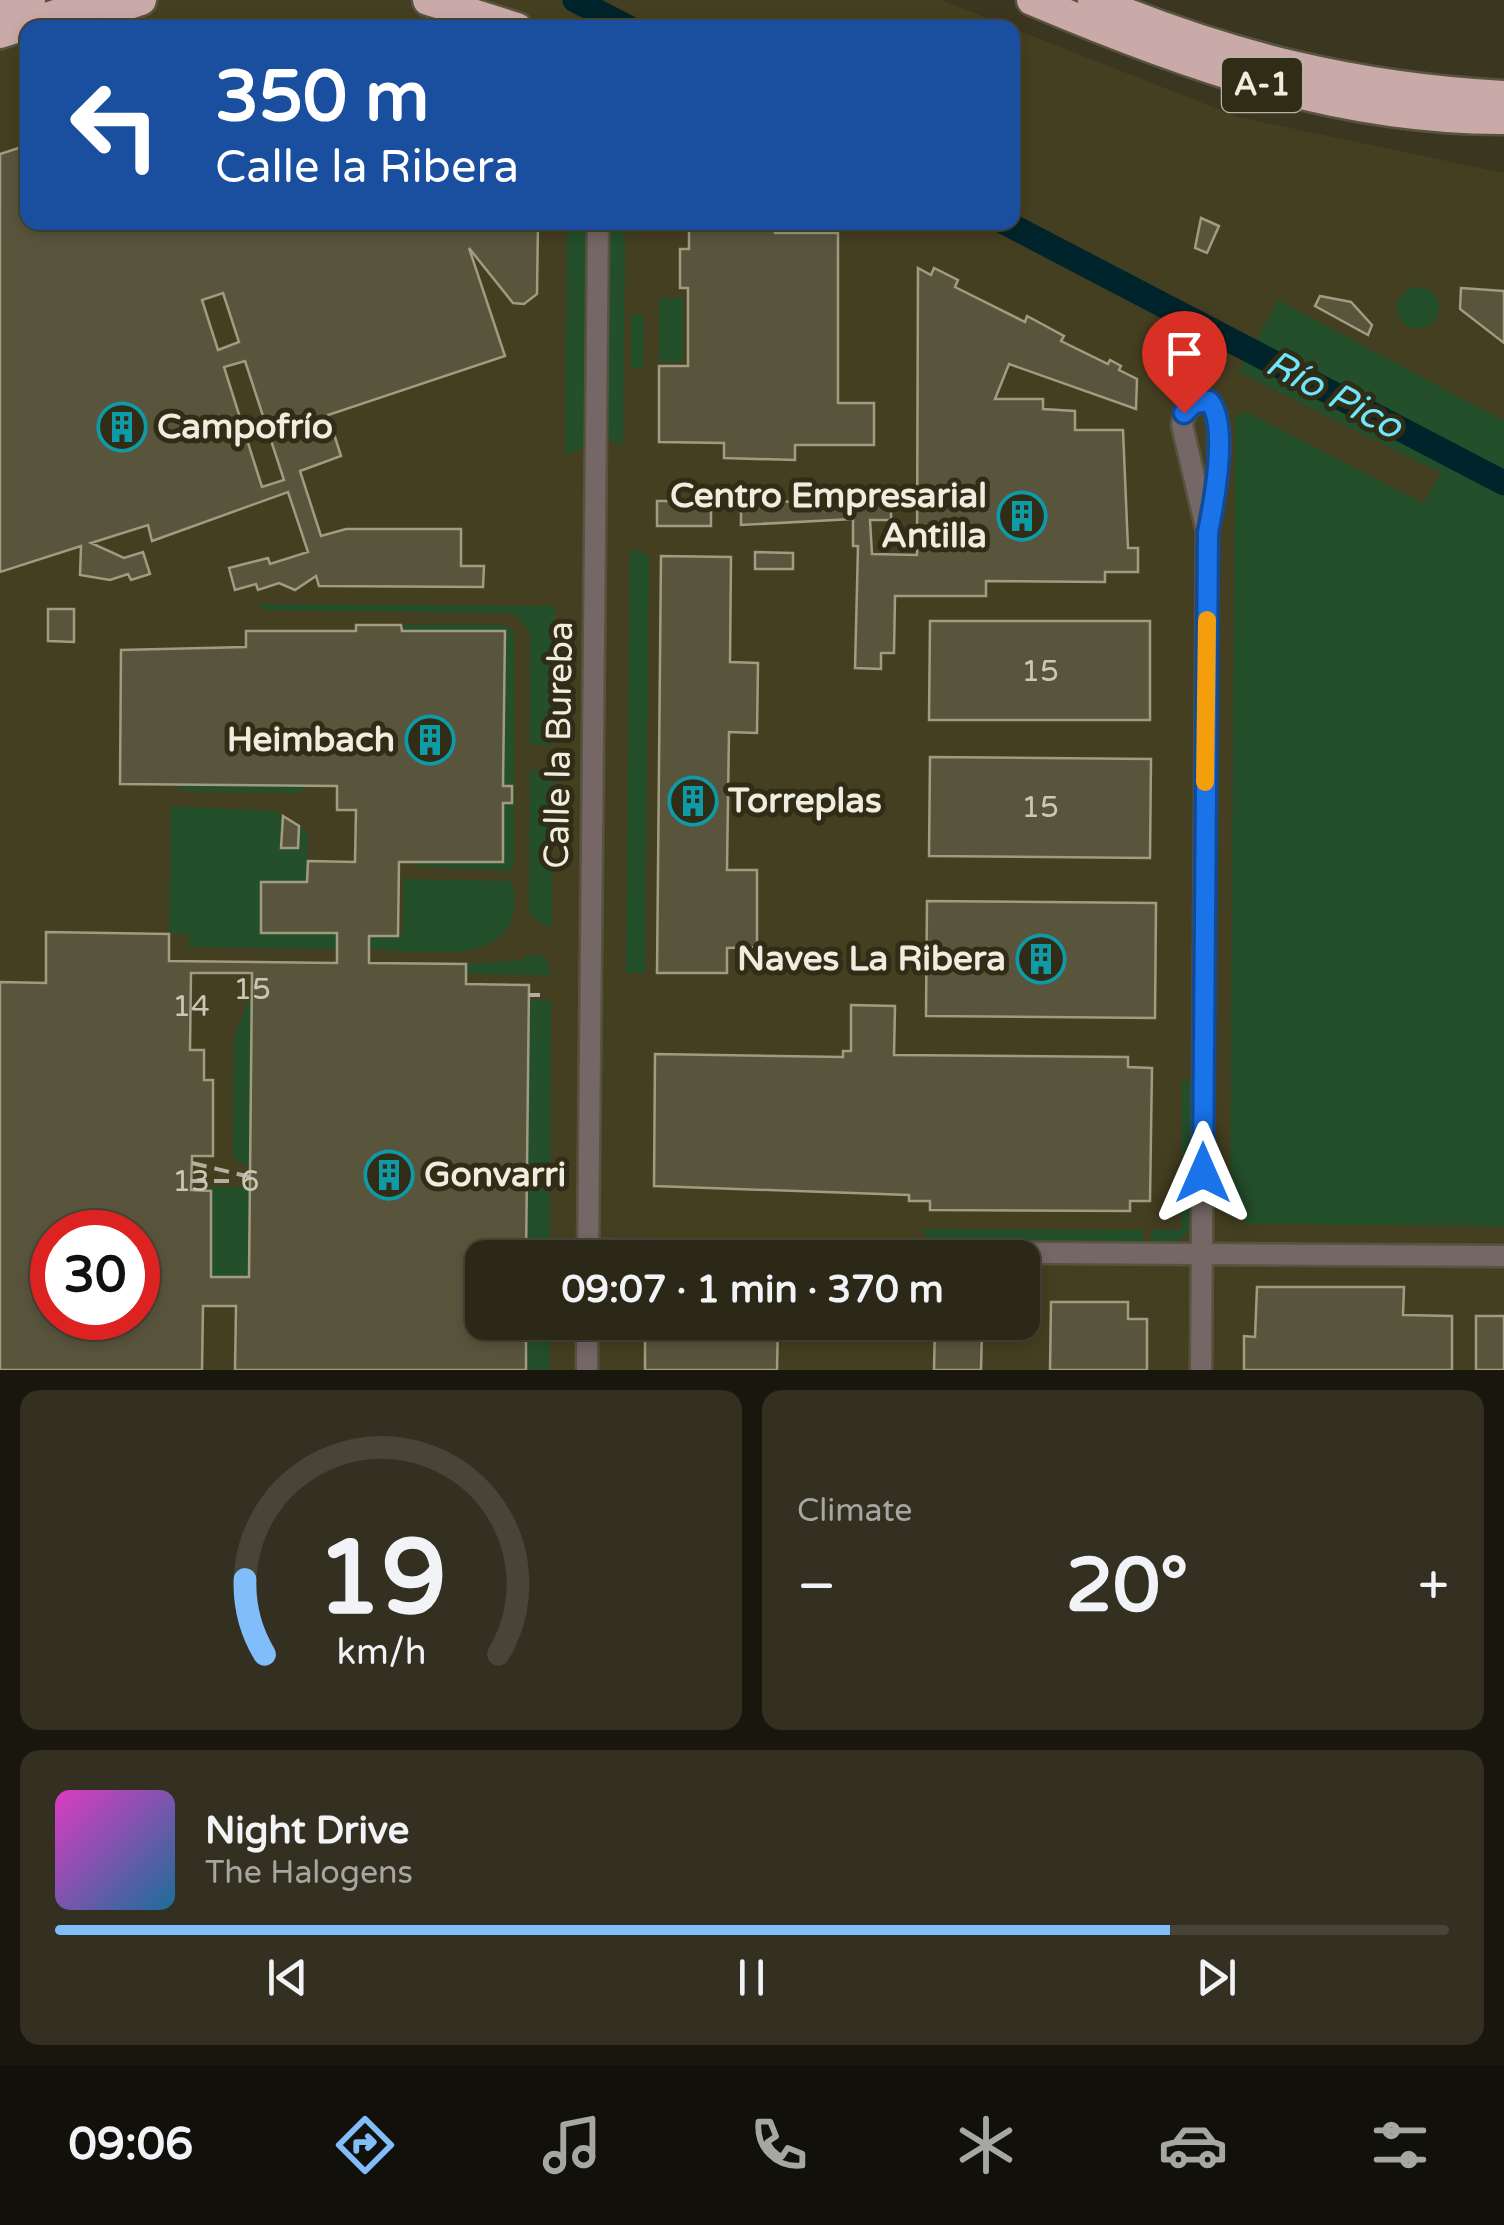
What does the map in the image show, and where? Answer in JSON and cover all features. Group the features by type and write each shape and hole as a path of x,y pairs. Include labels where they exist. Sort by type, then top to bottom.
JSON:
{"highway":[{"path":"0,10 30,0"},
{"path":"40,20 102,0"},
{"path":"80,20 140,0"},
{"path":"428,0 491,20"},
{"name":"A-1","path":"1032,0 1218,73 1371,109 1504,119"},
{"name":"A-1","path":"1093,0 1252,58 1396,88 1504,96"},
{"path":"1396,88 1504,86"},
{"path":"1371,109 1404,122 1504,134"}],"street":[{"name":"Calle la Bureba","path":"588,1240 596,230"},
{"path":"1201,1370 1208,532 1214,502 1219,420 1209,401 1194,403 1184,413 1182,425 1208,532"},
{"path":"1040,1253 1504,1256"},
{"path":"586,1370 587,1340"}],"shaded area":[{"path":"0,0 941,0 992,20 20,20 20,230 1020,230 1020,31 1238,117 1504,173 1504,1370 0,1370"}],"green space":[{"path":"567,230 587,230 585,444 577,452 565,453"},
{"path":"603,230 625,230 623,445 603,438"},
{"path":"1418,287 1433,293 1439,308 1433,323 1418,329 1403,323 1397,308 1403,293"},
{"path":"659,298 683,298 683,362 659,362"},
{"path":"1278,300 1504,421 1504,1226 1247,1224 1230,1202 1235,416 1245,411 1423,503 1441,473 1239,372"},
{"path":"631,315 644,315 643,369 631,368"},
{"path":"630,549 649,558 645,973 626,973"},
{"path":"258,604 555,606 554,745 530,744 530,632 514,613 263,610"},
{"path":"401,625 502,625 514,631 514,866 509,871 415,866 415,862 503,862 505,632 402,631"},
{"path":"530,770 554,771 552,923 546,927 529,914"},
{"path":"176,785 307,786 299,793 185,791"},
{"path":"171,806 275,811 283,816 282,848 298,848 299,826 308,832 307,882 262,933 337,933 337,949 189,947 189,934 169,934"},
{"path":"404,879 510,881 514,910 507,929 475,949 431,953 369,949 369,936 403,935"},
{"path":"524,955 545,956 551,975 466,974 465,964 523,960"},
{"path":"252,994 250,1166 233,1159 234,1037"},
{"path":"529,1000 551,1000 550,1240 526,1240"},
{"path":"1182,1078 1194,1085 1192,1228 1175,1243 1151,1245 1151,1230 1181,1230"},
{"path":"211,1187 250,1187 249,1277 211,1277"},
{"path":"921,1229 1143,1230 1143,1244 930,1240"},
{"path":"526,1340 550,1340 549,1370 526,1370"}],"building":[{"path":"20,148 20,230 538,230 537,294 524,304 513,303 469,248 505,356 328,415 341,456 300,471 321,536 346,529 461,529 461,566 484,566 483,587 319,586 316,576 295,590 279,583 258,590 256,584 235,590 229,568 268,558 270,564 308,552 288,492 152,541 148,525 91,543 124,558 143,552 150,574 131,580 128,574 110,580 80,575 81,546 0,572 0,154","holes":["223,293 239,342 218,350 202,300","245,361 284,480 262,487 224,367"]},
{"path":"1201,218 1219,226 1207,253 1195,248"},
{"path":"689,230 838,233 838,403 874,403 874,445 795,445 795,460 724,458 724,443 659,442 659,366 688,366 688,288 680,288 680,249 689,249"},
{"name":"Centro Empresarial Antilla","path":"918,268 931,275 934,268 958,280 955,287 1025,322 1027,316 1064,336 1061,341 1108,364 1110,360 1137,379 1136,409 1009,364 995,399 1043,399 1043,409 1075,411 1075,430 1123,430 1128,548 1138,548 1138,572 1105,572 1105,582 986,581 986,596 895,596 894,653 881,653 881,669 855,668 858,546 853,546 853,519 741,525 741,502 891,501 891,520 870,520 872,554 917,555"},
{"path":"1461,288 1504,291 1504,343 1460,309"},
{"path":"1320,296 1351,302 1372,325 1368,335 1315,306"},
{"path":"657,501 711,501 711,526 657,526"},
{"path":"755,552 793,553 793,569 755,569"},
{"name":"Torreplas","path":"661,556 731,557 730,662 758,663 757,733 729,732 727,870 757,870 757,947 727,948 727,973 657,973"},
{"path":"48,609 74,609 74,642 48,641"},
{"path":"930,621 1150,621 1150,720 929,720"},
{"name":"Gonvarri","path":"356,625 401,625 402,631 505,631 503,786 512,786 512,803 503,803 503,862 399,862 398,936 369,936 369,963 466,964 466,984 529,985 526,1240 465,1240 465,1340 526,1340 526,1370 235,1370 236,1306 203,1306 202,1370 0,1370 0,982 46,983 46,932 169,934 169,961 337,963 337,933 261,933 261,882 307,882 308,861 355,862 356,810 337,810 337,786 120,784 121,650 246,647 246,631 356,631","holes":["191,973 252,973 249,1277 211,1277 211,1191 191,1190 192,1156 213,1156 213,1080 204,1080 204,1050 190,1050"]},
{"path":"930,757 1151,759 1150,858 929,856"},
{"path":"283,816 299,826 298,848 281,848"},
{"name":"Naves La Ribera","path":"927,901 1156,903 1155,1018 926,1016"},
{"path":"851,1005 895,1006 894,1055 1128,1057 1128,1067 1152,1068 1150,1201 1130,1201 1130,1211 930,1210 930,1201 909,1201 909,1195 654,1186 655,1054 843,1057 843,1051 851,1051"},
{"path":"1257,1287 1404,1287 1403,1315 1452,1316 1452,1370 1244,1370 1244,1336 1255,1337"},
{"path":"1051,1302 1128,1302 1128,1319 1147,1319 1147,1370 1050,1370"},
{"path":"1476,1316 1504,1316 1504,1370 1476,1370"},
{"path":"645,1340 778,1340 777,1370 645,1370"},
{"path":"935,1340 982,1340 981,1370 934,1370"}],"waterway":[{"name":"Río Pico","path":"575,0 614,20"},
{"name":"Río Pico","path":"1019,230 1504,483"}],"railway":[{"path":"529,995 540,995"},
{"path":"192,1163 250,1177"},
{"path":"191,1181 236,1181"},
{"path":"527,1185 538,1185"}],"slow traffic":[{"path":"1205,782 1207,620"}],"place":[{"name":"Campofrío","path":"122,427"},
{"name":"Centro Empresarial Antilla","path":"1022,516"},
{"name":"Heimbach","path":"430,740"},
{"name":"Torreplas","path":"693,801"},
{"name":"Naves La Ribera","path":"1041,959"},
{"name":"Gonvarri","path":"389,1175"}],"route":[{"path":"1184,413 1194,403 1209,401 1219,420 1214,502 1208,532 1203,1173"}]}
